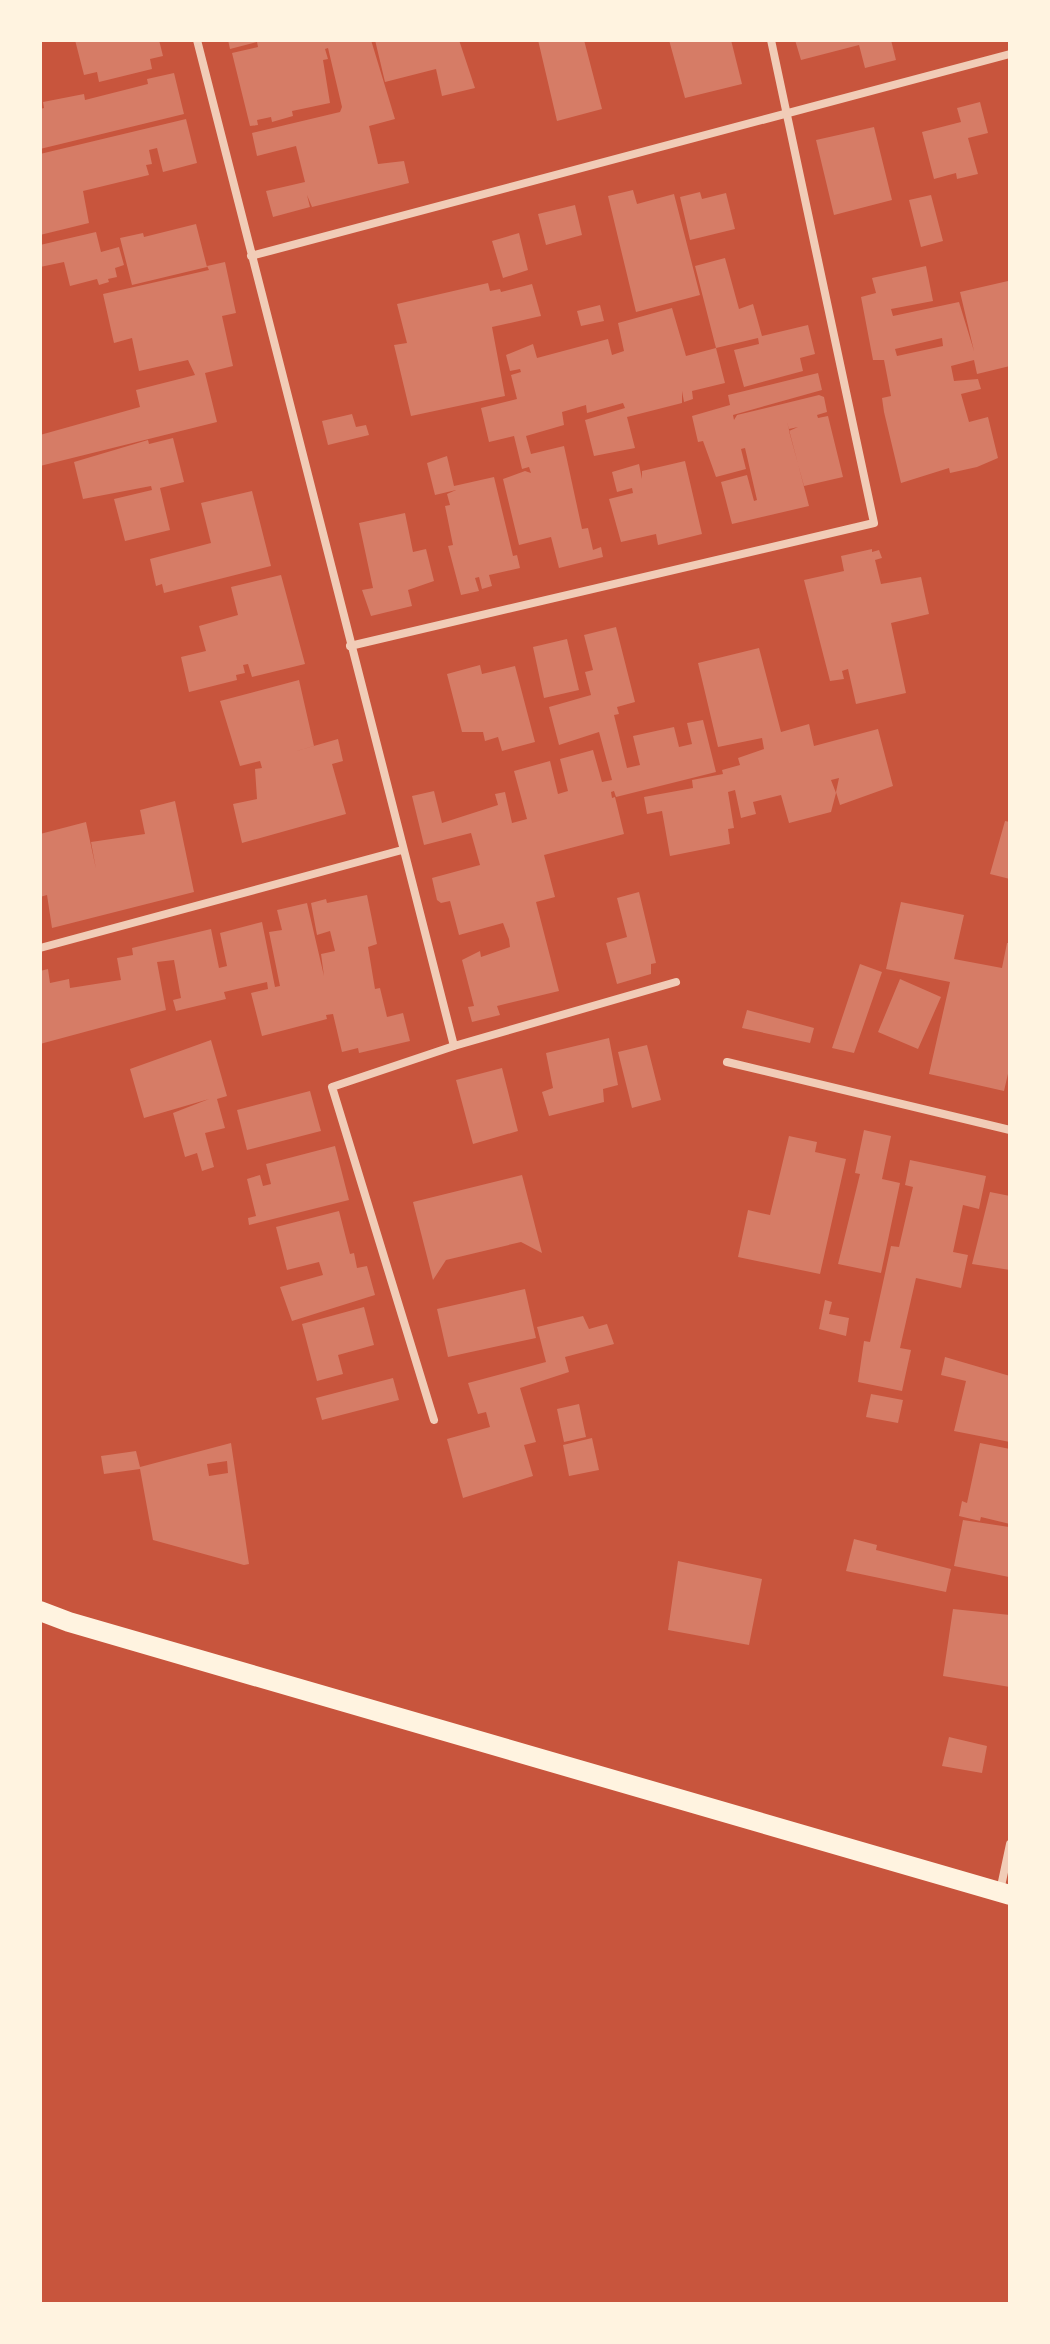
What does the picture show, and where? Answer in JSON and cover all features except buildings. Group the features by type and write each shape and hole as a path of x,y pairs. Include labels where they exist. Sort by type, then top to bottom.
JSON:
{"main road":[{"path":"40,1611 69,1622 1005,1893"},
{"path":"40,1625 69,1622"}],"street":[{"path":"197,40 454,1046"},
{"path":"350,646 874,523 771,40"},
{"path":"251,256 1010,54"},
{"path":"40,948 402,850"},
{"path":"434,1420 332,1087 454,1046 676,982"},
{"path":"727,1062 1010,1130"},
{"path":"1005,1893 1010,1844"}]}
